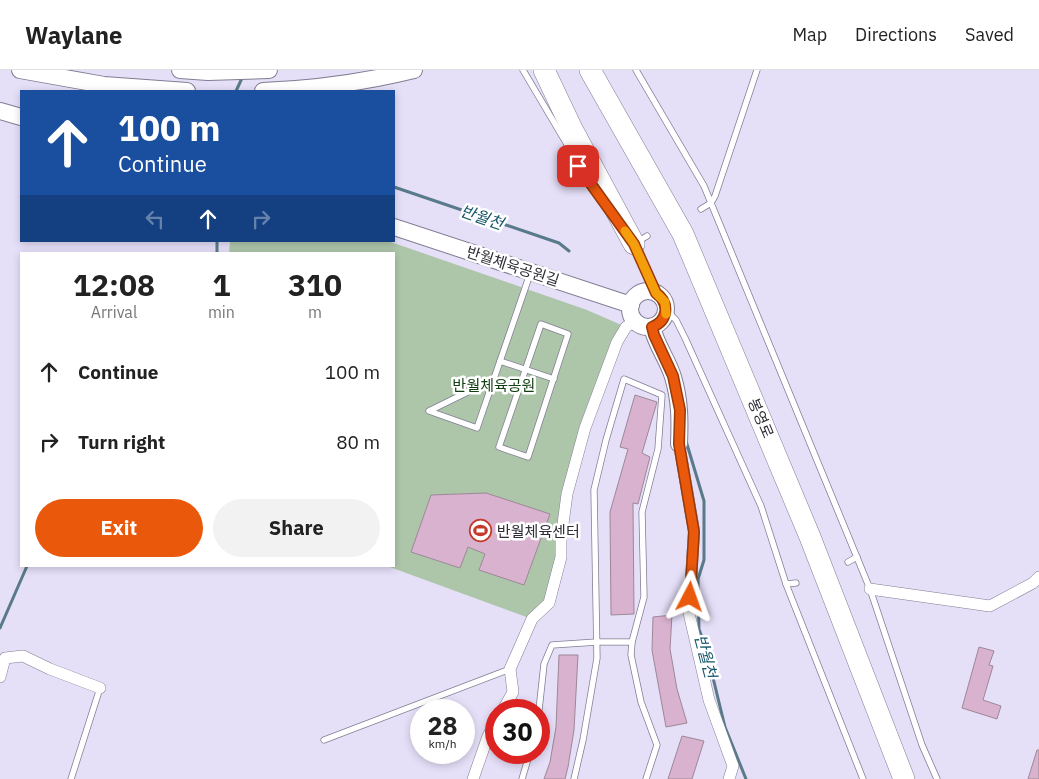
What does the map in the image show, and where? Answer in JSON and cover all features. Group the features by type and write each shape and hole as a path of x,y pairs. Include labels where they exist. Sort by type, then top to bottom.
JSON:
{"highway":[{"name":"봉영로","path":"590,70 683,234 810,537 904,779"},
{"path":"536,74 640,240"}],"street":[{"path":"20,70 104,85 173,90"},
{"path":"180,70 208,72 269,70 263,90"},
{"path":"286,90 380,78 414,70"},
{"path":"0,111 20,117"},
{"name":"반월체육공원길","path":"395,227 530,272 633,313"},
{"path":"509,699 513,692 510,670 532,619 549,603 561,556 561,539 567,494 585,428 617,342 633,313 635,298 641,293 656,293 665,302 666,310 661,322 652,327 643,326 633,313"},
{"path":"652,327 673,376 680,410 679,444 694,532 689,613 709,700 733,766 729,779"},
{"path":"870,589 990,606 1033,583 1039,577"},
{"path":"0,677 5,658 22,656 100,688"},
{"path":"473,779 485,745"}],"lane":[{"path":"523,70 536,74 578,166 589,181"},
{"path":"636,70 704,186 870,589 922,744 937,779"},
{"path":"700,209 711,203 757,70"},
{"path":"600,197 640,240 656,293"},
{"path":"494,379 429,411 477,428 494,379 530,272"},
{"path":"666,310 676,320 685,338 762,506 786,584 863,779"},
{"path":"541,324 568,334 554,379 528,457 499,446 541,324"},
{"path":"500,361 554,379"},
{"path":"574,779 583,740 597,658 594,490 624,379 662,395 658,450 642,512 644,597 632,642 632,655 641,702 657,746 646,779"},
{"path":"848,562 857,557"},
{"path":"786,584 796,583"},
{"path":"540,699 544,664 552,645 632,642"},
{"path":"324,740 510,670"},
{"path":"71,779 100,688"},
{"path":"522,779 526,764"}],"green space":[{"name":"반월체육공원","path":"230,242 391,242 587,310 626,327 585,428 549,603 532,619 390,567 395,567 395,252 229,252"}],"building":[{"path":"635,395 657,402 642,453 650,457 638,504 633,503 634,614 611,615 610,512 628,449 620,447"},
{"name":"반월체육센터","path":"486,493 550,514 524,585 479,570 485,554 468,547 460,568 411,552 431,495"},
{"path":"672,615 670,649 677,689 687,723 666,727 652,650 653,617"},
{"path":"979,647 994,651 989,665 993,666 983,700 1001,706 997,719 962,708"},
{"path":"559,655 578,655 574,730 565,779 544,779 550,764 556,727"},
{"path":"682,736 704,741 692,779 668,779"},
{"path":"1037,750 1039,750 1039,779 1028,779"}],"waterway":[{"path":"236,90 243,76"},
{"name":"반월천","path":"395,187 559,243 569,251"},
{"path":"217,242 217,252"},
{"name":"반월천","path":"686,441 704,501 704,560 698,579 699,629 706,649 725,727 746,779"},
{"path":"0,628 27,567"}],"slow traffic":[{"path":"625,231 634,244 656,293 665,302 666,314"}],"place":[{"name":"반월체육센터","path":"481,531"}],"route":[{"path":"578,166 634,244 656,293 665,302 666,314 664,318 652,327 673,376 680,410 679,444 694,532 690,597"}]}
